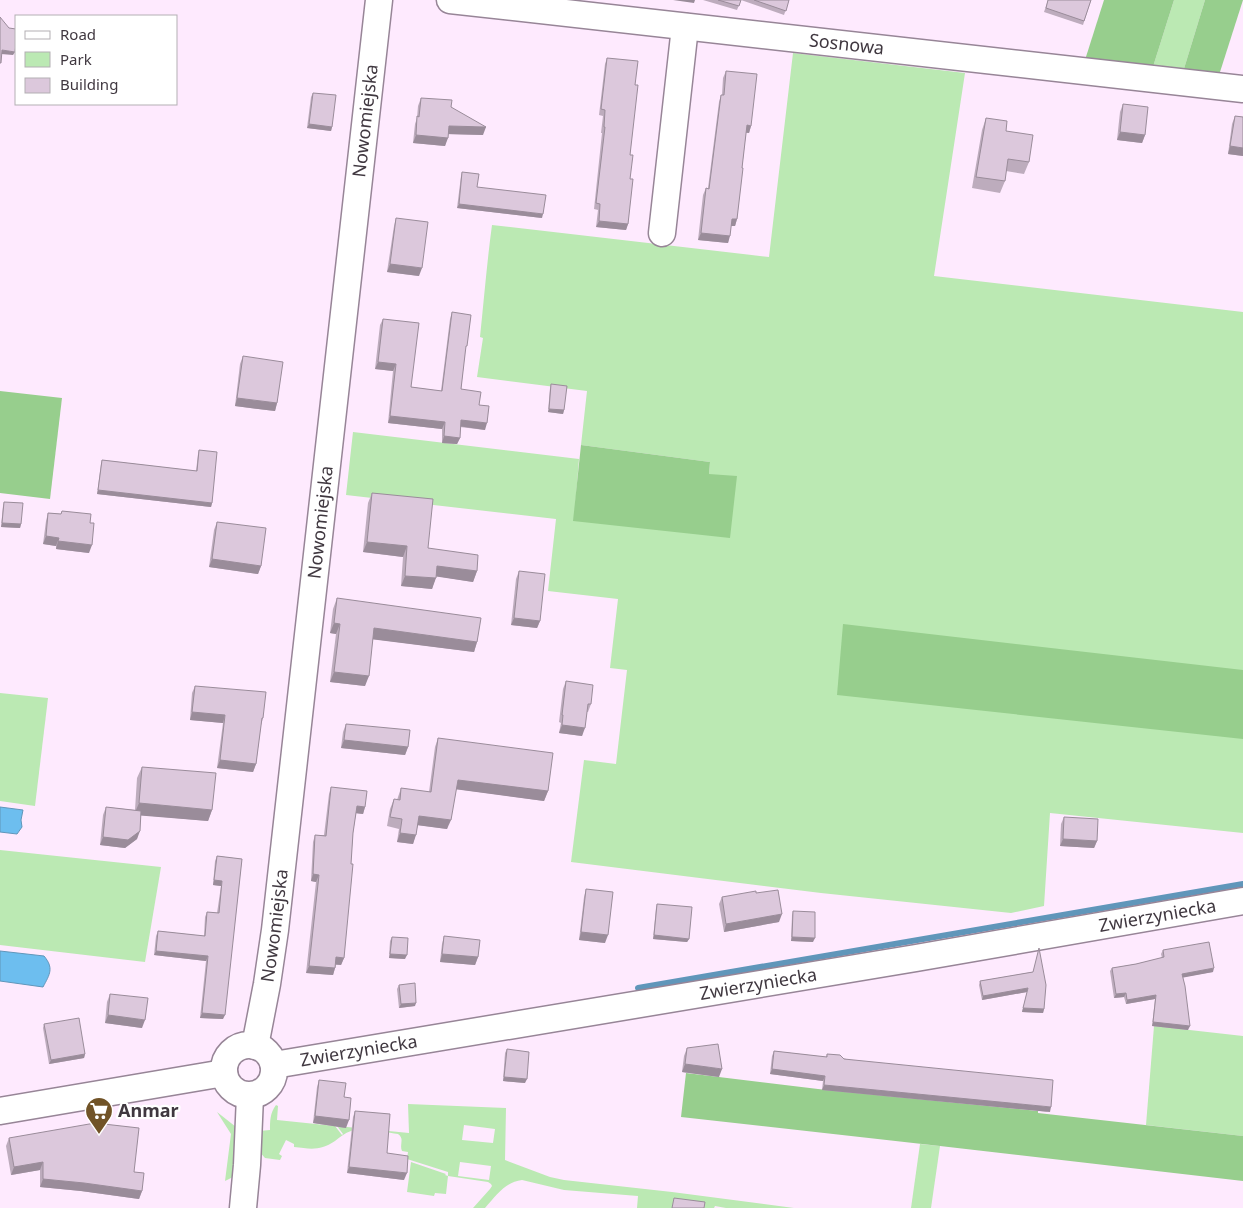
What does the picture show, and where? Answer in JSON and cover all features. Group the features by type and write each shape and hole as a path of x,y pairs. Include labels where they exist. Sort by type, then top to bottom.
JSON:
{"street":[{"name":"Nowomiejska","path":"255,1046 275,930 379,0"},
{"name":"Sosnowa","path":"464,1 1243,89"},
{"path":"662,233 685,27"},
{"name":"Zwierzyniecka","path":"274,1065 1243,902"},
{"path":"244,1045 260,1046 271,1057 274,1065 275,1073 268,1087 262,1092 250,1096 238,1093 231,1088 226,1081 224,1073 226,1058 231,1052 244,1045"},
{"path":"0,1112 224,1073"},
{"path":"243,1208 250,1096"}],"green space":[{"path":"1104,0 1174,0 1152,70 1085,60"},
{"path":"1174,0 1205,0 1183,72 1152,70"},
{"path":"1205,0 1243,0 1220,72 1183,72"},
{"path":"793,53 965,73 934,276 1243,312 1243,833 1050,813 1044,906 1011,913 821,893 571,862 584,760 616,764 627,670 610,668 618,599 548,591 556,519 346,495 353,432 579,459 574,521 709,474 710,462 581,445 587,391 477,377 483,338 480,337 492,225 769,257"},
{"path":"0,391 62,398 50,499 0,493"},
{"path":"581,445 710,462 709,474 737,476 730,538 573,521"},
{"path":"843,624 1243,670 1243,739 837,695"},
{"path":"0,693 48,698 35,806 0,801"},
{"path":"0,850 161,867 145,962 0,945"},
{"path":"1154,1026 1243,1036 1243,1136 1146,1125"},
{"path":"686,1073 818,1089 1038,1111 1038,1113 1243,1136 1243,1181 681,1117"},
{"path":"408,1104 506,1108 505,1160 550,1177 794,1208 726,1208 715,1206 714,1208 637,1208 638,1196 564,1190 522,1180 506,1187 485,1208 473,1208 490,1189 491,1184 448,1176 448,1172 407,1159 408,1152 402,1151 402,1140 398,1134 374,1130 356,1130 347,1133 330,1144 315,1148 294,1147 294,1144 286,1140 279,1154 282,1156 280,1160 265,1158 258,1150 259,1131 270,1130 271,1114 276,1105 278,1106 277,1120 335,1126 342,1135 337,1126 409,1133","holes":["464,1125 495,1129 493,1143 462,1140","460,1162 491,1166 489,1180 458,1176"]},
{"path":"217,1112 236,1127 233,1177 225,1181 231,1134"},
{"path":"920,1144 940,1146 931,1208 911,1208"},
{"path":"411,1162 446,1174 448,1176 446,1194 435,1193 434,1196 407,1192"}],"water":[{"path":"0,807 23,810 22,827 17,834 0,832"},
{"path":"0,951 44,956 49,964 50,971 43,987 0,981"}],"building":[{"path":"718,0 741,0 739,6"},
{"path":"754,0 789,0 786,11"},
{"path":"1048,0 1091,0 1084,21 1046,8"},
{"path":"0,17 9,28 15,29 15,52 2,50 0,63"},
{"path":"607,58 638,61 635,85 638,85 630,155 633,155 630,179 633,179 628,224 599,221 600,204 596,203 605,127 605,110 601,109"},
{"path":"726,71 757,74 751,126 747,125 737,219 732,219 730,236 701,233 706,188 709,189 721,95 724,95"},
{"path":"313,93 336,95 332,127 309,124"},
{"path":"421,98 452,100 451,107 486,127 449,126 448,138 416,135 417,116 419,117"},
{"path":"1123,104 1148,107 1145,135 1120,132"},
{"path":"1235,116 1243,117 1243,148 1230,146"},
{"path":"986,118 1007,121 1006,131 1033,135 1029,162 1008,159 1005,181 976,177"},
{"path":"462,172 479,174 477,187 546,195 543,214 459,204"},
{"path":"396,218 428,222 422,268 390,264"},
{"path":"452,312 471,315 461,389 481,392 479,405 489,406 487,423 461,420 460,438 444,436 445,422 390,416 396,364 378,362 383,319 419,323 411,387 442,391"},
{"path":"243,356 283,362 277,403 237,398"},
{"path":"551,384 567,386 564,410 549,409"},
{"path":"199,450 217,452 212,503 98,490 102,460 197,471"},
{"path":"372,493 433,499 428,548 478,555 477,571 437,566 436,578 405,576 407,546 367,542"},
{"path":"4,502 23,503 21,524 2,523"},
{"path":"62,511 91,514 90,523 94,523 92,545 58,541 59,538 46,536 48,513 61,514"},
{"path":"217,522 266,528 261,566 212,559"},
{"path":"519,571 545,574 540,621 514,618"},
{"path":"337,598 481,618 477,642 374,628 369,676 334,672 340,624 334,623"},
{"path":"566,681 593,685 591,704 588,704 585,728 562,725"},
{"path":"195,686 266,692 256,764 220,760 225,715 192,712"},
{"path":"346,724 410,730 408,747 344,740"},
{"path":"438,738 553,753 548,791 458,780 451,820 419,816 416,835 400,833 402,819 390,817 394,799 400,800 401,788 431,792"},
{"path":"142,767 216,773 212,810 139,803"},
{"path":"331,787 367,791 365,807 357,806 353,833 351,864 353,864 344,958 336,957 335,968 309,966 319,875 313,874 315,835 326,836"},
{"path":"106,807 141,811 140,831 128,840 103,837"},
{"path":"1064,817 1098,819 1097,841 1063,839"},
{"path":"217,856 242,859 225,1015 202,1013 208,956 156,951 158,931 205,936 207,912 219,913 222,881 214,880"},
{"path":"586,889 613,892 608,935 581,932"},
{"path":"778,890 782,914 726,924 722,897 756,891 756,893"},
{"path":"657,904 692,907 689,939 654,935"},
{"path":"793,911 815,912 815,938 792,937"},
{"path":"444,936 480,940 478,957 442,954"},
{"path":"392,937 408,938 407,955 390,954"},
{"path":"1209,942 1214,968 1182,974 1190,1026 1153,1022 1156,995 1127,1000 1126,993 1116,994 1112,968 1164,957 1163,950"},
{"path":"1039,948 1046,985 1044,1009 1023,1008 1028,988 983,996 980,981 1033,972"},
{"path":"415,983 416,1003 401,1004 399,985"},
{"path":"110,994 148,998 145,1020 108,1015"},
{"path":"79,1018 85,1054 51,1060 44,1024"},
{"path":"718,1044 722,1069 685,1064 687,1048"},
{"path":"507,1049 529,1052 527,1079 504,1077"},
{"path":"774,1051 827,1057 827,1054 840,1055 844,1059 1053,1080 1051,1107 824,1085 825,1076 772,1069"},
{"path":"319,1080 346,1083 344,1097 351,1098 349,1120 315,1116"},
{"path":"355,1111 390,1114 387,1153 408,1156 407,1173 349,1167"},
{"path":"95,1123 139,1128 134,1172 144,1173 142,1191 43,1179 43,1162 14,1167 9,1138"},
{"path":"674,1198 705,1202 704,1208 672,1208"}],"waterway":[{"path":"638,988 1243,884"}],"place":[{"name":"Anmar","path":"99,1135"}]}
